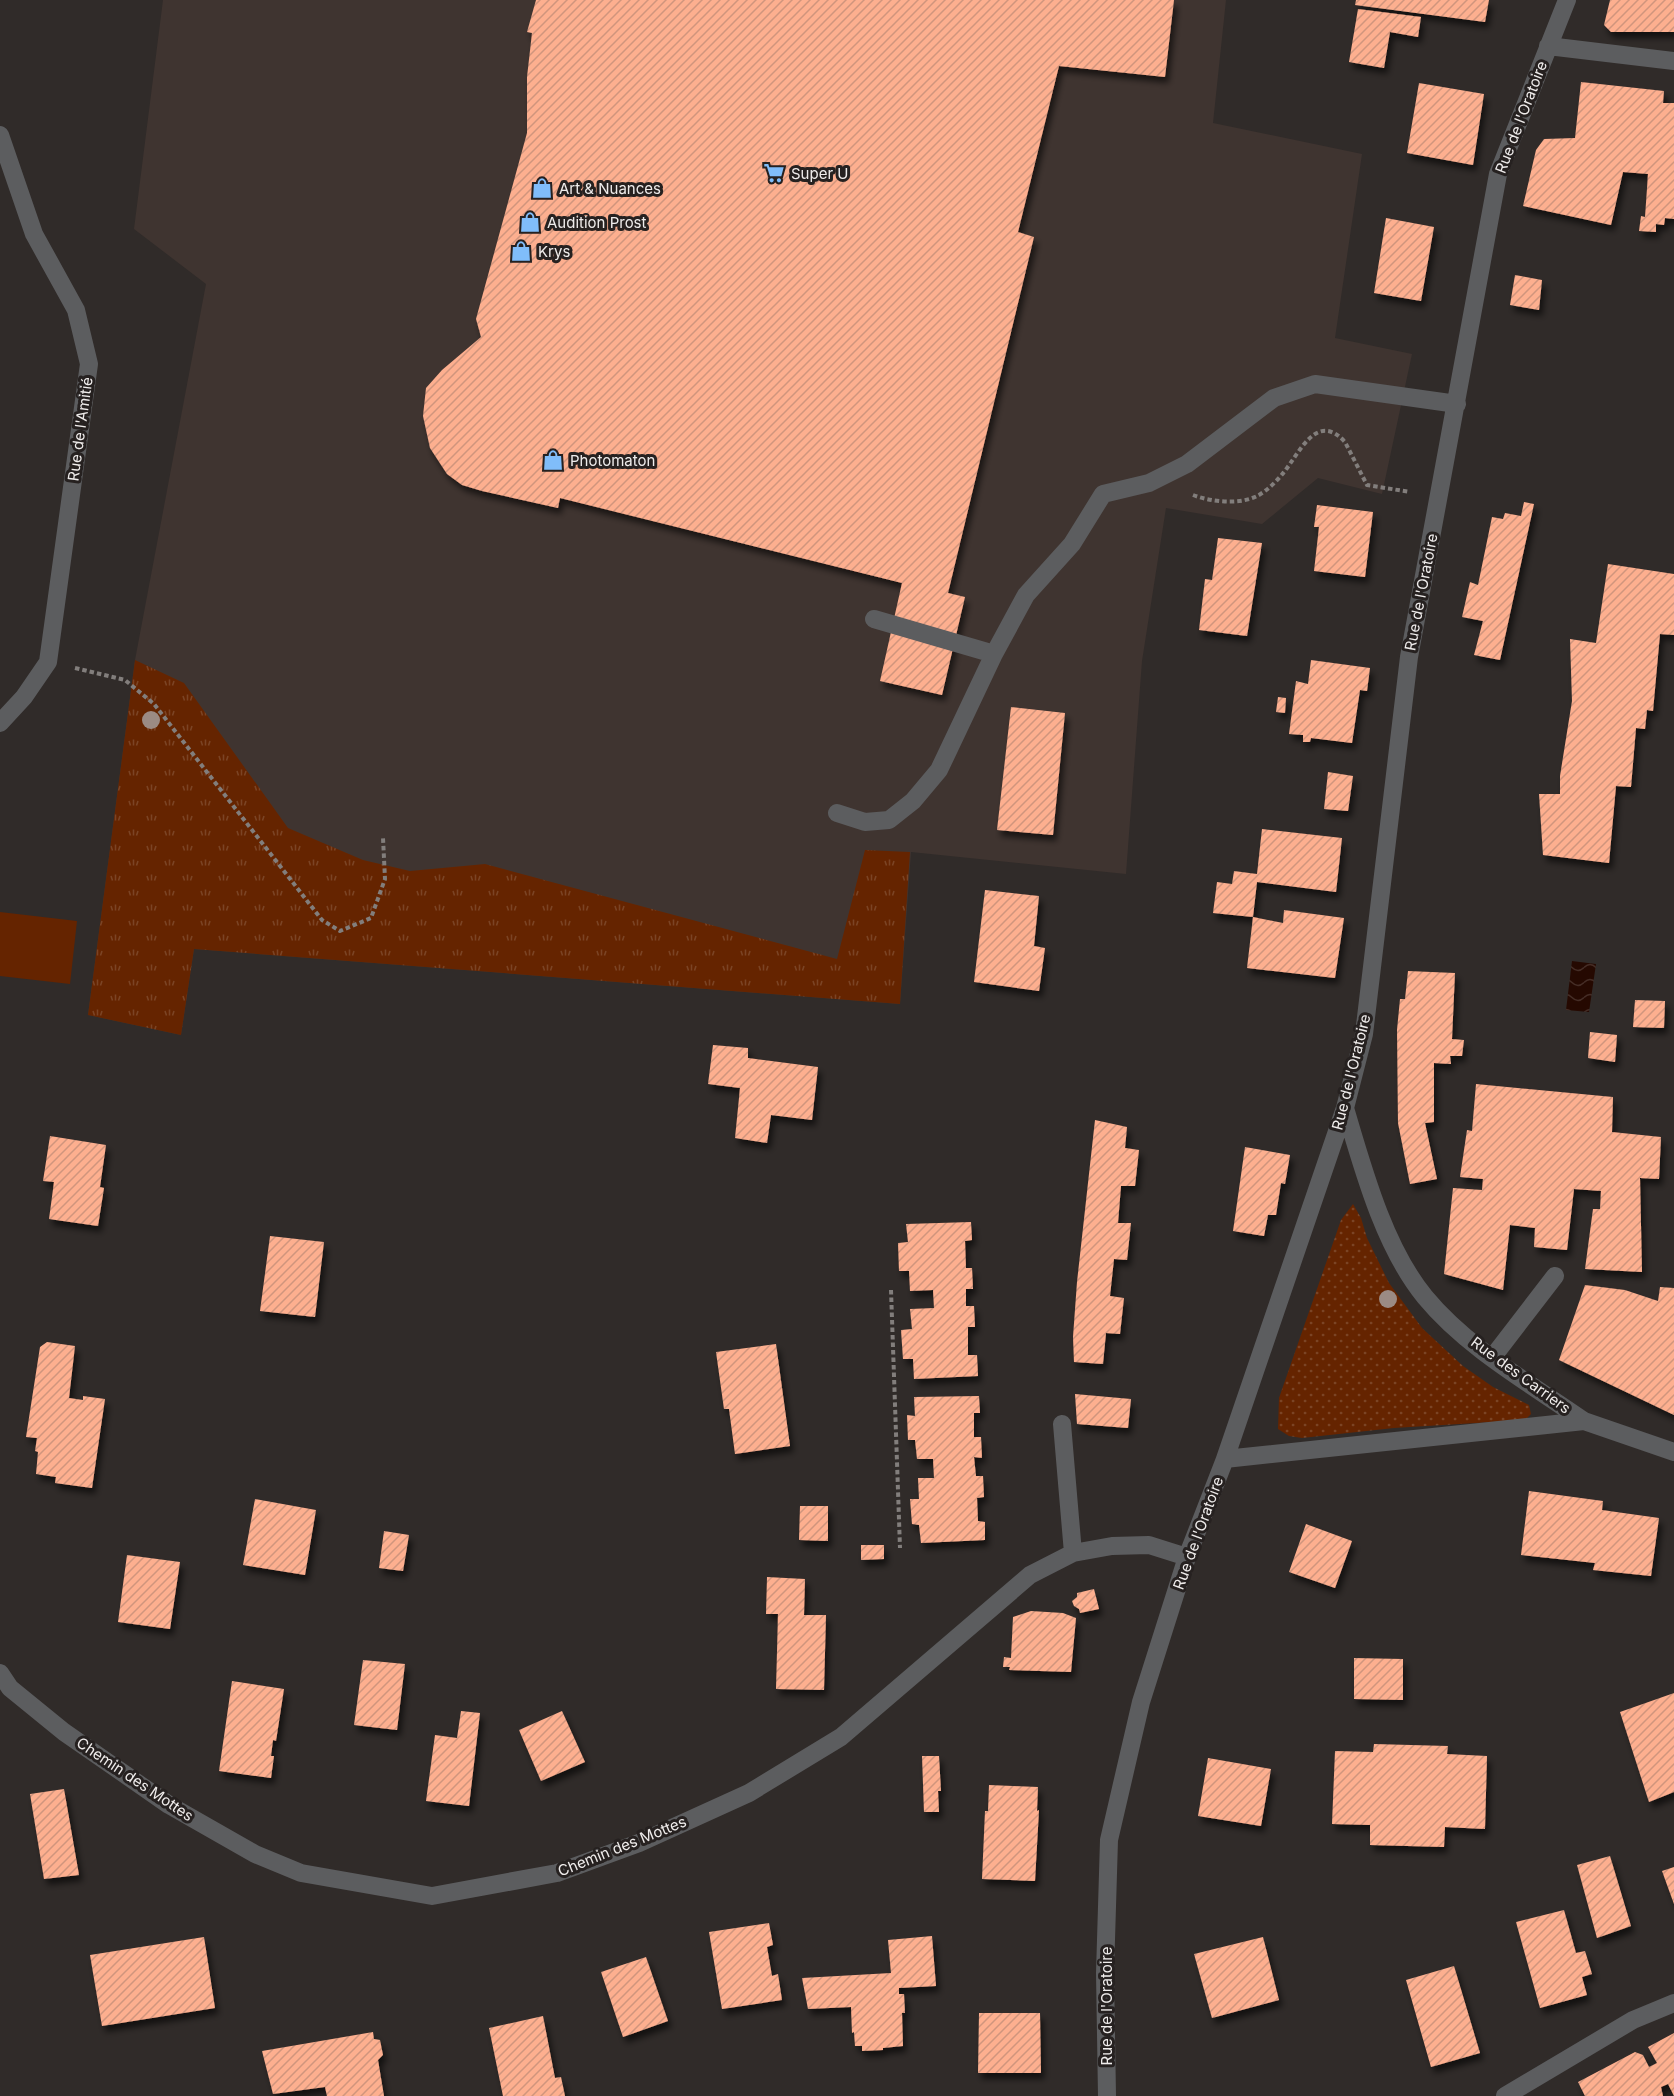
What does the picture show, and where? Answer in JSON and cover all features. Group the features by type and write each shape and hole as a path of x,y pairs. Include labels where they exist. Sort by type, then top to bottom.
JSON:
{"street":[{"name":"Rue de l'Oratoire","path":"1107,2096 1105,1973 1109,1840 1141,1702 1187,1557 1226,1459 1345,1108 1364,1034 1409,657 1498,174 1567,0"},
{"path":"1548,46 1674,62"},
{"name":"Rue de l'Amitié","path":"0,135 34,234 76,310 89,364 48,662 24,697 0,723"},
{"path":"837,813 865,822 889,820 913,801 939,770 994,654 1026,595 1072,544 1103,494 1149,483 1187,464 1274,398 1315,384 1457,404"},
{"path":"874,619 994,654"},
{"name":"Rue des Carriers","path":"1345,1108 1372,1194 1399,1256 1425,1297 1492,1358 1584,1420 1674,1452"},
{"path":"1492,1358 1555,1276"},
{"name":"Rue des Carriers","path":"1226,1459 1584,1420"},
{"path":"1062,1424 1073,1553"},
{"name":"Chemin des Mottes","path":"0,1672 10,1688 64,1732 169,1805 255,1854 301,1873 432,1896 557,1873 639,1843 749,1793 840,1737 1030,1575 1073,1553 1112,1546 1149,1545 1187,1557"},
{"path":"1505,2096 1633,2020 1674,2003"}],"path":[{"path":"1184,492 1202,499 1223,501 1245,500 1258,495 1283,474 1308,438 1321,430 1329,431 1345,442 1367,485 1419,494"},
{"path":"48,662 125,680 154,704 322,920 340,931 372,918 385,879 382,838"},
{"path":"891,1290 900,1548"}],"shaded area":[{"path":"163,0 1226,0 1213,123 1362,154 1335,338 1412,354 1382,494 1318,478 1262,524 1166,508 1142,661 1126,874 911,852 900,1004 194,949 181,1035 88,1015 135,660 206,284 134,229"}],"green space":[{"path":"135,660 184,683 288,828 363,860 410,871 485,864 837,959 865,850 910,852 900,1004 194,949 181,1035 88,1015"},
{"path":"0,912 77,921 70,984 0,976"},
{"path":"1353,1204 1389,1283 1422,1328 1463,1366 1493,1387 1529,1405 1531,1414 1525,1420 1394,1428 1302,1438 1289,1436 1278,1429 1279,1398 1341,1220"}],"water":[{"path":"1572,961 1596,964 1589,1012 1566,1010"}],"building":[{"path":"536,0 1174,0 1165,77 1059,66 1018,232 1034,237 948,593 965,597 942,695 880,681 902,583 560,498 558,508 482,491 462,485 447,474 430,448 423,416 426,388 442,370 481,337 476,319 527,133 527,77 532,33 527,32"},
{"path":"1356,0 1489,0 1485,22 1355,5"},
{"path":"1610,0 1674,0 1674,32 1611,32 1604,25"},
{"path":"1358,9 1421,17 1418,37 1390,32 1384,68 1349,62"},
{"path":"1581,82 1664,91 1663,103 1674,103 1674,219 1665,218 1664,225 1656,224 1656,232 1639,231 1641,216 1645,217 1648,174 1623,172 1611,225 1523,206 1536,150 1544,139 1575,138"},
{"path":"1419,83 1484,94 1473,165 1407,153"},
{"path":"1386,218 1434,227 1421,301 1374,293"},
{"path":"1515,275 1542,280 1539,310 1510,305"},
{"path":"1524,502 1534,504 1500,660 1474,655 1483,621 1462,617 1470,582 1478,585 1492,517 1503,519 1505,513 1521,516"},
{"path":"1317,505 1373,512 1365,577 1314,571 1319,527 1314,527"},
{"path":"1218,538 1262,543 1247,636 1199,630 1205,579 1212,580"},
{"path":"1608,564 1674,574 1674,635 1660,634 1653,711 1647,710 1645,729 1636,728 1631,787 1616,786 1609,863 1543,855 1539,794 1560,794 1560,776 1572,701 1570,639 1596,643"},
{"path":"1311,660 1370,668 1367,691 1360,690 1352,743 1311,738 1310,742 1303,742 1303,735 1289,734 1296,681 1308,684"},
{"path":"1278,697 1286,698 1285,713 1276,712"},
{"path":"1011,707 1065,713 1053,835 997,830"},
{"path":"1328,772 1353,776 1348,811 1324,809"},
{"path":"1262,829 1342,838 1336,892 1257,882 1253,917 1213,913 1217,882 1232,884 1234,871 1257,874"},
{"path":"985,890 1039,896 1034,946 1045,948 1039,991 974,982"},
{"path":"1284,910 1344,918 1335,978 1247,968 1253,917 1283,923"},
{"path":"1408,971 1455,973 1452,1039 1464,1040 1462,1056 1450,1056 1451,1064 1434,1063 1434,1122 1425,1123 1437,1179 1410,1184 1398,1123 1397,1030 1400,999 1405,999"},
{"path":"1635,1000 1665,1001 1664,1028 1633,1027"},
{"path":"1590,1032 1617,1035 1615,1062 1588,1058"},
{"path":"713,1045 748,1048 748,1058 818,1067 812,1120 771,1115 767,1143 735,1138 740,1088 708,1084"},
{"path":"1476,1084 1613,1097 1612,1132 1661,1137 1659,1179 1640,1178 1642,1272 1585,1269 1593,1209 1600,1209 1601,1191 1574,1189 1567,1250 1534,1247 1535,1228 1510,1225 1503,1290 1444,1274 1453,1188 1482,1190 1483,1179 1460,1177 1467,1130 1472,1131"},
{"path":"1095,1120 1127,1127 1125,1148 1139,1150 1135,1186 1121,1186 1118,1223 1131,1223 1127,1260 1114,1259 1110,1296 1124,1298 1120,1334 1106,1333 1103,1364 1074,1362 1073,1337"},
{"path":"50,1136 106,1145 100,1187 104,1188 98,1226 49,1219 54,1182 43,1181"},
{"path":"1245,1147 1290,1155 1285,1184 1281,1183 1276,1215 1268,1215 1264,1236 1233,1231"},
{"path":"971,1222 972,1240 965,1241 966,1268 972,1268 973,1289 966,1289 966,1306 974,1306 975,1327 968,1327 968,1355 977,1355 978,1376 914,1379 913,1359 903,1359 901,1330 912,1329 910,1309 934,1308 933,1290 910,1291 909,1271 899,1271 898,1243 908,1242 906,1224"},
{"path":"270,1236 324,1242 315,1317 260,1311"},
{"path":"1585,1285 1625,1290 1658,1301 1660,1287 1674,1288 1674,1415 1559,1360"},
{"path":"47,1342 75,1346 69,1398 83,1400 83,1396 105,1399 92,1488 55,1483 56,1477 36,1474 37,1438 26,1437 40,1347"},
{"path":"776,1344 790,1446 735,1454 729,1409 724,1409 716,1352"},
{"path":"1075,1394 1131,1399 1128,1428 1077,1424"},
{"path":"979,1396 980,1413 974,1413 974,1437 981,1437 982,1458 974,1457 976,1476 983,1476 984,1497 977,1498 978,1521 985,1522 985,1540 921,1543 919,1525 912,1524 910,1499 919,1499 918,1478 934,1478 933,1459 917,1459 915,1440 908,1440 907,1415 915,1416 914,1397"},
{"path":"1529,1491 1603,1501 1602,1510 1659,1518 1651,1576 1593,1570 1595,1563 1521,1555"},
{"path":"255,1499 316,1510 305,1575 243,1565"},
{"path":"800,1506 828,1506 828,1541 799,1540"},
{"path":"1306,1524 1352,1541 1335,1588 1289,1572"},
{"path":"384,1531 409,1535 403,1571 379,1568"},
{"path":"861,1545 884,1545 884,1559 861,1560"},
{"path":"127,1555 180,1562 170,1629 118,1622"},
{"path":"767,1577 805,1579 804,1615 826,1615 824,1690 776,1689 778,1614 766,1614"},
{"path":"1094,1589 1099,1609 1080,1613 1072,1601 1077,1597 1077,1593"},
{"path":"1031,1611 1063,1613 1076,1618 1071,1672 1009,1670 1010,1667 1003,1667 1004,1657 1011,1658 1013,1617"},
{"path":"1354,1658 1403,1659 1403,1700 1354,1699"},
{"path":"363,1660 405,1664 397,1730 354,1725"},
{"path":"232,1681 284,1689 276,1741 273,1740 271,1756 274,1756 271,1778 219,1771"},
{"path":"1674,1693 1674,1792 1649,1802 1620,1712"},
{"path":"461,1711 480,1713 469,1806 426,1801 435,1735 457,1738"},
{"path":"562,1711 585,1762 541,1781 519,1730"},
{"path":"1374,1744 1448,1746 1447,1754 1487,1756 1485,1829 1445,1827 1444,1847 1370,1845 1370,1825 1332,1824 1335,1751 1373,1752"},
{"path":"922,1756 939,1756 941,1791 938,1791 939,1812 924,1812"},
{"path":"1208,1758 1271,1769 1261,1826 1198,1816"},
{"path":"989,1785 1038,1787 1035,1881 982,1879 985,1811 988,1811"},
{"path":"64,1789 79,1875 44,1879 30,1794"},
{"path":"1610,1856 1631,1926 1597,1938 1577,1865"},
{"path":"1674,1867 1674,1904 1662,1871"},
{"path":"1564,1910 1576,1953 1585,1951 1592,1974 1582,1977 1587,1995 1540,2008 1516,1922"},
{"path":"769,1923 773,1945 767,1947 772,1976 778,1974 782,2000 722,2009 709,1932"},
{"path":"932,1936 936,1986 899,1988 899,1994 904,1994 903,2046 862,2051 862,2046 855,2046 851,2007 808,2009 802,1978 891,1973 888,1940"},
{"path":"204,1937 215,2008 102,2026 90,1955"},
{"path":"1263,1937 1279,2000 1212,2018 1194,1954"},
{"path":"646,1957 668,2021 623,2037 601,1972"},
{"path":"1454,1966 1480,2053 1431,2067 1406,1980"},
{"path":"979,2013 1040,2013 1041,2073 978,2073"},
{"path":"543,2016 555,2078 561,2077 565,2096 503,2096 489,2028"},
{"path":"373,2032 374,2039 380,2040 383,2055 378,2060 384,2096 327,2096 325,2087 273,2094 262,2051"},
{"path":"1674,2033 1674,2096 1668,2084 1661,2087 1663,2096 1585,2096 1578,2082 1635,2052 1643,2055 1649,2067 1657,2063 1648,2047"}],"place":[{"name":"Super U","path":"774,173"},
{"name":"Art & Nuances","path":"542,188"},
{"name":"Audition Prost","path":"530,222"},
{"name":"Krys","path":"521,251"},
{"name":"Photomaton","path":"553,460"}]}
